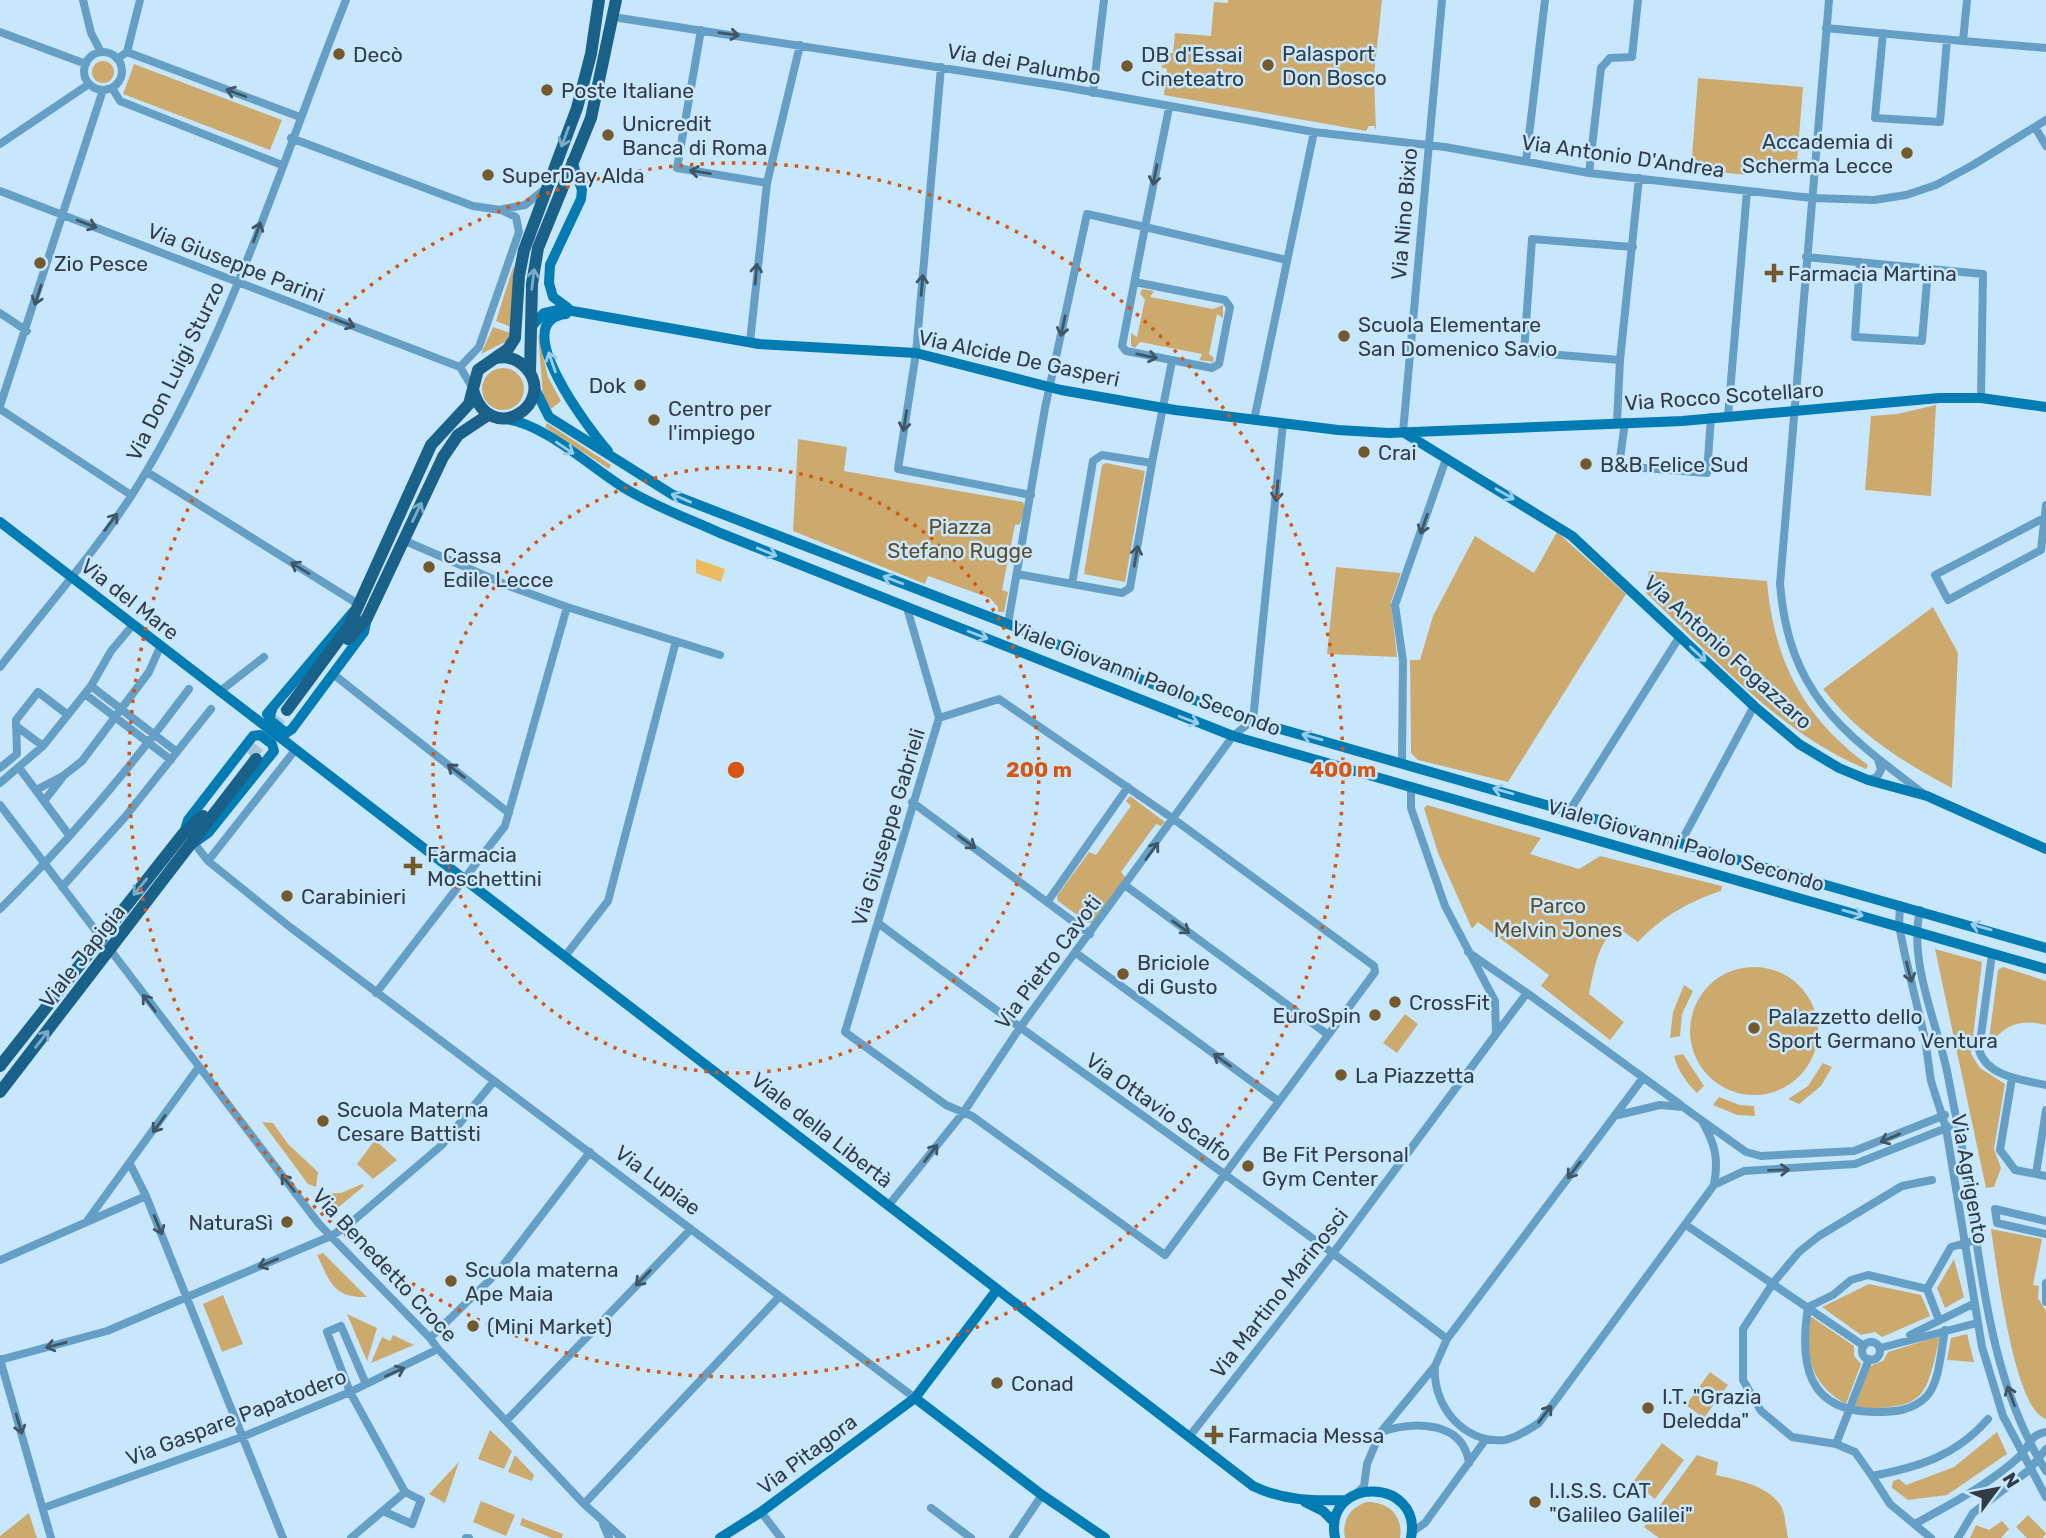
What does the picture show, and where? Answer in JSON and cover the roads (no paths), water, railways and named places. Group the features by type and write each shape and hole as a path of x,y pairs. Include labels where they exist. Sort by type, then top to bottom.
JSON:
{"main road":[{"path":"367,618 290,712 349,626 431,444 445,426 463,412 472,397 478,370 508,349 515,338 520,264 532,221 577,108 591,54 599,0"},
{"path":"472,390 477,403 488,415 504,419 525,410 531,403 534,387 530,372 532,284 538,248 599,87 616,0"},
{"path":"572,162 582,190 581,200 548,274 553,297 576,313"},
{"name":"Via Alcide De Gasperi","path":"531,327 535,320 553,309 750,342 916,353 1049,387 1162,408 1338,430 1403,432"},
{"path":"576,313 558,314 546,324 544,331 548,350 569,399 615,460"},
{"path":"491,359 511,358 530,372"},
{"name":"Viale Giovanni Paolo Secondo","path":"534,387 549,417 673,495 1007,624 1174,693 1254,720 2046,948"},
{"name":"Via Rocco Scotellaro","path":"1403,432 1682,421 1939,398 1981,398 2046,407"},
{"path":"272,710 271,722 286,733 294,727 364,632 367,618 403,540 452,442 488,415"},
{"name":"Viale Giovanni Paolo Secondo","path":"504,419 540,432 651,502 720,533 1233,736 2046,969"},
{"path":"1403,432 1446,460"},
{"name":"Via Antonio Fogazzaro","path":"1446,460 1572,536 1754,706 1799,744 1839,768 1868,780 1927,796 2046,849"},
{"path":"720,533 727,517"},
{"name":"Via del Mare","path":"0,522 272,734"},
{"path":"271,755 274,749 272,744 260,734 253,736 251,717 272,710 356,608"},
{"path":"1000,644 1007,624"},
{"path":"271,755 278,751 292,751 294,727"},
{"name":"Viale della Libertà","path":"272,734 566,956 996,1291 1253,1486 1276,1497 1302,1501 1347,1500"},
{"name":"Viale Japigia","path":"183,834 188,820 253,736"},
{"name":"Viale Japigia","path":"194,843 208,834 271,755"},
{"name":"Viale Japigia","path":"0,1066 183,834 197,824 254,757 201,828 194,843 0,1092"},
{"name":"Via Pitagora","path":"720,1538 761,1512 915,1398 996,1291"},
{"name":"Via Lupiae","path":"915,1398 1042,1495 1105,1538"},
{"path":"1357,1493 1370,1490 1395,1497 1405,1507 1412,1535"},
{"name":"Viale della Libertà","path":"1333,1533 1347,1500 1357,1493"},
{"name":"Viale della Libertà","path":"1302,1501 1323,1511 1333,1533"}],"street":[{"path":"83,0 91,33 101,52 117,59 122,75 108,89 0,408 131,495"},
{"path":"117,59 127,52 140,0"},
{"name":"Via Don Luigi Sturzo","path":"0,667 147,472 238,282 346,0"},
{"path":"1093,93 1104,0"},
{"name":"Via Nino Bixio","path":"1403,432 1442,0"},
{"path":"1526,161 1545,0"},
{"path":"1589,173 1601,68 1603,63 1618,56 1632,57 1639,0"},
{"path":"1829,0 1780,584 1788,641 1798,664 1828,713 1878,759 1927,796"},
{"path":"1963,41 1967,0"},
{"name":"Via dei Palumbo","path":"613,17 941,67 1314,132 1428,145"},
{"path":"1826,28 2046,48"},
{"path":"701,30 677,168 767,183"},
{"path":"0,32 86,64"},
{"path":"1883,33 1875,118 1940,122 1947,40"},
{"path":"750,342 767,183 800,45"},
{"path":"101,52 92,56 86,64 84,74 89,84 108,89 120,101 282,164"},
{"path":"127,52 300,117"},
{"path":"941,67 916,353 898,469 1031,495"},
{"path":"0,144 89,84"},
{"path":"1135,282 1226,300 1230,307 1219,364 1212,369 1126,351 1122,346 1169,108"},
{"name":"Via Antonio D'Andrea","path":"1428,145 1589,173 1812,198 1874,201 1906,195 1936,185 2046,120"},
{"path":"2035,127 2046,146"},
{"path":"1254,420 1314,132"},
{"path":"291,138 473,206 501,210 516,217 519,226 479,348 460,368 469,379 472,390"},
{"path":"1639,178 1620,360 1619,467 1707,473 1711,417"},
{"path":"501,210 525,205 546,188"},
{"name":"Via Giuseppe Parini","path":"0,191 460,368"},
{"path":"1728,416 1747,191"},
{"path":"1007,624 1049,387 1087,214 1287,260"},
{"path":"1620,360 1524,352 1532,239 1633,247"},
{"path":"1807,257 1983,274 1981,398"},
{"path":"1860,262 1855,337 1922,341 1928,269"},
{"path":"0,313 27,331"},
{"path":"1017,574 1122,593 1130,588 1172,361"},
{"path":"1254,720 1283,424"},
{"path":"1072,584 1093,461 1101,455 1152,463"},
{"path":"1402,762 1403,661 1395,605 1446,460"},
{"path":"147,472 356,608"},
{"path":"2045,518 1935,575 1948,600 2041,550 2045,518 2046,505"},
{"path":"403,540 566,607 720,655"},
{"path":"376,993 505,826 566,607"},
{"path":"907,608 939,718"},
{"path":"0,783 43,746 88,690 111,651 132,626"},
{"path":"1570,810 1680,636"},
{"path":"566,956 608,901 676,641"},
{"path":"44,801 64,776 82,761 116,717 149,672 160,647"},
{"path":"219,692 264,657"},
{"path":"333,674 509,813"},
{"path":"88,690 122,709 152,739"},
{"path":"88,690 116,717 174,756"},
{"path":"0,909 45,865 152,739 189,690"},
{"path":"0,768 17,754 16,720 38,692 68,715"},
{"name":"Via Giuseppe Gabrieli","path":"962,1113 946,1105 845,1032 939,718 999,699 1175,820 1374,966 1374,972 1327,1034"},
{"path":"1681,842 1754,706"},
{"path":"62,887 125,817 211,709"},
{"name":"Via Pietro Cavoti","path":"888,1206 962,1113 1019,1029 1175,820 1233,736 1254,720"},
{"path":"16,726 43,746"},
{"path":"208,860 292,751"},
{"path":"1868,780 1877,777 1881,770 1878,759"},
{"path":"19,769 69,835"},
{"path":"36,790 64,776"},
{"path":"1411,786 1412,808 1423,849 1466,951 1495,1002 1496,1034"},
{"path":"1048,901 1128,787"},
{"path":"912,802 1090,934"},
{"name":"Via Benedetto Croce","path":"0,804 198,1068 331,1236 584,1504 622,1538"},
{"name":"Via Lupiae","path":"194,843 208,860 376,993 915,1398"},
{"path":"962,1113 972,1116 1165,1255 1327,1034 1126,886"},
{"name":"Via Agrigento","path":"1899,905 1899,926 1931,1081 1946,1128 1973,1304 1991,1385 2029,1470 2046,1497"},
{"name":"Via Agrigento","path":"1920,910 1915,931 1956,1124 1995,1344 2005,1380 2029,1440 2046,1471"},
{"name":"Via Ottavio Scalfo","path":"878,923 1019,1029 1334,1252 1447,1339"},
{"path":"1466,951 1746,1152 1761,1156 1854,1151 1953,1111"},
{"path":"1076,953 1277,1100"},
{"path":"1992,954 1979,1050 1987,1064 2012,1078 2046,1084"},
{"name":"Via Martino Marinosci","path":"1189,1437 1334,1252 1527,993"},
{"path":"87,1221 198,1068"},
{"path":"1357,1493 1364,1486 1367,1464 1380,1433 1435,1366 1447,1339 1643,1078"},
{"path":"2012,1078 2000,1150 2015,1170 2046,1176"},
{"path":"51,1538 0,1360 107,1331 331,1236 346,1227 442,1145 494,1081"},
{"path":"1615,1116 1651,1106 1683,1107"},
{"path":"2036,1174 2046,1110"},
{"path":"1435,1366 1434,1381 1450,1416 1465,1430 1486,1439 1507,1440 1539,1423 1714,1185 1718,1163 1715,1144 1702,1121"},
{"path":"1714,1185 1744,1171 1855,1164 1956,1124"},
{"path":"430,1338 498,1272 590,1152"},
{"path":"130,1164 146,1196 283,1538"},
{"path":"1931,1538 1890,1504 1856,1452 1836,1444 1792,1437 1761,1411 1743,1380 1743,1329 1773,1283 1799,1252 1819,1236 1902,1186 1932,1180"},
{"path":"0,1260 146,1196"},
{"path":"2046,1221 1996,1209 1997,1223 2046,1234"},
{"path":"1686,1225 1864,1346"},
{"path":"507,1420 691,1229"},
{"path":"1927,1289 1951,1247 1976,1240"},
{"path":"1808,1307 1833,1295 1851,1280 1868,1275 1927,1289"},
{"path":"2046,1283 2046,1302"},
{"path":"1927,1289 1939,1320"},
{"path":"584,1504 779,1297"},
{"path":"1899,1341 1973,1304"},
{"path":"1808,1307 1803,1339 1804,1362 1824,1397 1848,1411 1900,1412 1927,1397 1933,1386 1945,1330"},
{"path":"1880,1348 1977,1323"},
{"path":"366,1384 341,1326 327,1332 350,1392 405,1492 421,1500 412,1524 383,1511"},
{"path":"1864,1346 1871,1342 1880,1348"},
{"path":"1864,1346 1863,1354 1869,1360"},
{"path":"1869,1360 1877,1358 1880,1348"},
{"name":"Via Gaspare Papatodero","path":"43,1508 242,1437 350,1392 438,1349"},
{"path":"1836,1444 1869,1360"},
{"path":"1380,1433 1403,1424 1443,1426 1450,1416"},
{"path":"1872,1476 1910,1469 1936,1459 1958,1448 1988,1419"},
{"path":"1435,1426 1458,1439 1467,1450 1469,1463"},
{"path":"1915,1524 1962,1497 2022,1455 2029,1440 2046,1432"},
{"path":"1412,1535 1425,1523 1486,1439"},
{"path":"1958,1538 1973,1513 2029,1470 2046,1449"},
{"path":"351,1538 405,1492"},
{"path":"1013,1538 1042,1495"},
{"path":"931,1508 971,1538"},
{"path":"761,1512 781,1538"},
{"path":"602,1521 602,1538"},
{"name":"Via Benedetto Croce","path":"602,1521 609,1538"}],"tunnel":[{"path":"251,756 287,710"}],"place":[{"name":"Decò","path":"339,54"},
{"name":"Palasport Don Bosco","path":"1268,65"},
{"name":"DB d'Essai Cineteatro","path":"1127,66"},
{"name":"Poste Italiane","path":"547,90"},
{"name":"Unicredit Banca di Roma","path":"608,135"},
{"name":"Accademia di Scherma Lecce","path":"1907,153"},
{"name":"SuperDay Alda","path":"488,175"},
{"name":"Zio Pesce","path":"40,263"},
{"name":"Farmacia Martina","path":"1774,273"},
{"name":"Scuola Elementare San Domenico Savio","path":"1344,336"},
{"name":"Dok","path":"640,385"},
{"name":"Centro per l'impiego","path":"654,420"},
{"name":"Crai","path":"1364,452"},
{"name":"B&B Felice Sud","path":"1586,464"},
{"name":"Cassa Edile Lecce","path":"429,567"},
{"name":"Farmacia Moschettini","path":"413,866"},
{"name":"Carabinieri","path":"287,896"},
{"name":"Briciole di Gusto","path":"1123,974"},
{"name":"CrossFit","path":"1395,1002"},
{"name":"EuroSpin","path":"1375,1015"},
{"name":"Palazzetto dello Sport Germano Ventura","path":"1754,1028"},
{"name":"La Piazzetta","path":"1341,1075"},
{"name":"Scuola Materna Cesare Battisti","path":"323,1121"},
{"name":"Be Fit Personal Gym Center","path":"1248,1166"},
{"name":"NaturaSì","path":"287,1222"},
{"name":"Scuola materna Ape Maia","path":"451,1281"},
{"name":"(Mini Market)","path":"473,1326"},
{"name":"Conad","path":"997,1383"},
{"name":"I.T. \"Grazia Deledda\"","path":"1648,1408"},
{"name":"Farmacia Messa","path":"1214,1435"},
{"name":"I.I.S.S. CAT \"Galileo Galilei\"","path":"1535,1502"}],"park label":[{"name":"Piazza Stefano Rugge","path":"960,538"},
{"name":"Parco Melvin Jones","path":"1558,917"}]}
